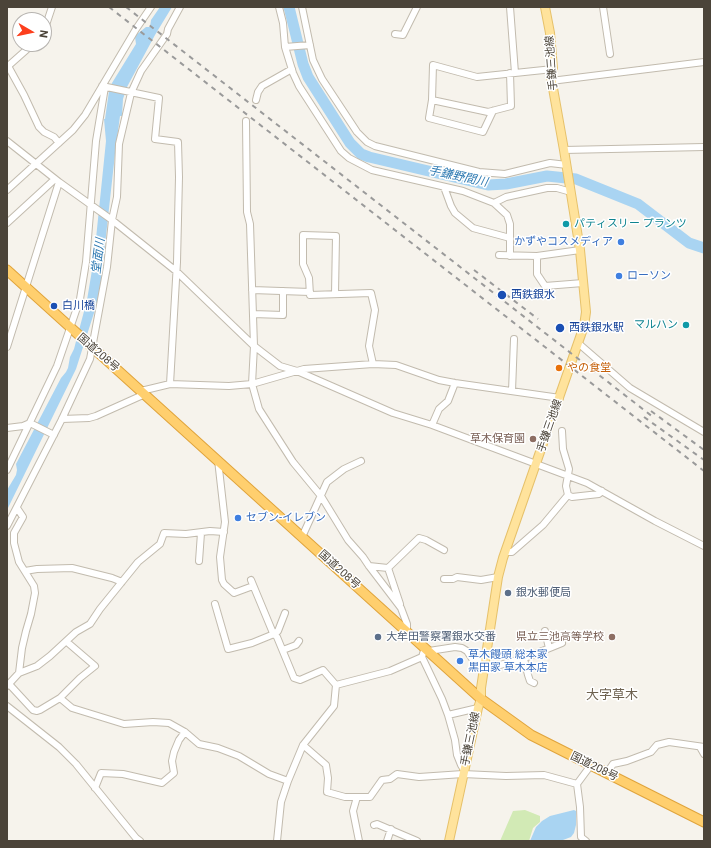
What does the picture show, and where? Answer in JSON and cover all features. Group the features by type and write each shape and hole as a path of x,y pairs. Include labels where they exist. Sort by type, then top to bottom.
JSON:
{"highway":[{"name":"国道208号","path":"7,270 407,632 425,652 481,699 531,735 704,822"}],"main road":[{"name":"手鎌三池線","path":"449,841 481,699 481,688 498,577 505,552 584,326 586,312 580,250 567,165 551,81 553,68 550,33 544,7"}],"street":[{"path":"7,190 73,130 85,115 104,87 136,28 151,7"},
{"path":"7,526 62,419 90,358 107,267 116,197 119,144 129,93 141,71 167,34 168,29 180,7"},
{"path":"278,7 283,23 285,46 299,86 341,151 349,158 372,170 478,196 494,203 507,215 510,224 510,256"},
{"path":"302,7 313,60 326,84 357,132 367,142 375,146 479,172 505,174 550,163 567,165"},
{"path":"395,34 403,35 417,7"},
{"path":"432,100 488,112 511,106 512,73 510,7"},
{"path":"603,7 610,54"},
{"path":"285,46 310,44"},
{"path":"24,52 8,66 39,127 54,137 59,143"},
{"path":"551,81 704,62"},
{"path":"493,111 483,132 429,118 432,100 433,65 478,77 553,68"},
{"path":"256,100 258,92 262,86 292,69"},
{"path":"104,87 159,98 156,139 178,142 179,176 176,271 170,384"},
{"path":"7,470 57,366 80,299 86,262 96,141 104,87"},
{"path":"246,121 248,212 250,224 254,346 252,384 259,409 292,462 321,496 348,540 363,557 401,608"},
{"path":"7,141 57,181 112,220 176,271 254,346 280,366 297,371 375,406 432,425 588,483 655,521 704,546"},
{"path":"564,150 704,147"},
{"path":"7,223 57,181"},
{"path":"7,347 57,181"},
{"path":"444,187 455,213 473,228 510,238"},
{"path":"494,203 506,197 547,188 557,188 571,192"},
{"path":"310,292 309,278 303,264 303,235 336,236 335,294"},
{"path":"499,255 537,256 580,250"},
{"path":"537,256 537,274 545,286 583,283"},
{"path":"252,290 310,292 310,295 371,294 375,310 369,346 373,364"},
{"path":"253,314 283,315 283,291"},
{"path":"512,391 514,339"},
{"path":"578,343 630,388 704,432"},
{"path":"62,419 96,416 143,392 170,384 229,386 252,384 297,371 373,364 396,365 455,384 560,398"},
{"path":"432,425 439,409 448,401 455,384"},
{"path":"7,428 23,426 30,423 54,435"},
{"path":"562,431 563,449 569,469 566,486 568,495"},
{"path":"218,460 225,522 220,557 222,580 224,584 234,593 252,583 274,634 283,650 294,678 300,680 323,670 336,685 334,706 303,745 288,781 282,802 277,841"},
{"path":"302,537 327,482 335,475 361,461"},
{"path":"568,495 572,497 599,494 602,491"},
{"path":"505,552 512,552 542,525 568,495"},
{"path":"17,508 23,517 14,533 14,543 19,562 34,586 35,593 32,614 22,648 19,673"},
{"path":"67,642 95,666 80,678 60,698 37,711 33,710 8,685 19,673 37,666 67,642 76,632 90,624 100,609 138,562 160,544 164,533 186,534 224,532"},
{"path":"199,561 201,533"},
{"path":"388,568 419,538 426,540 444,550"},
{"path":"369,566 388,568"},
{"path":"25,571 37,569 72,568 122,582"},
{"path":"388,568 407,624 407,632"},
{"path":"444,579 453,579 457,577 481,580 498,577"},
{"path":"215,604 228,649 252,643 274,634 278,631 286,613"},
{"path":"545,631 549,648"},
{"path":"283,650 296,645 300,641"},
{"path":"336,685 390,671 425,652 455,647 462,648 467,651 473,660 485,665 524,659 562,643"},
{"path":"425,652 448,715 455,740 457,755 464,772"},
{"path":"524,659 530,681 534,683"},
{"path":"60,698 72,708 124,724 153,722 170,723 185,732 199,744 218,748 239,756 269,774 288,781"},
{"path":"7,706 59,747 76,764 140,841"},
{"path":"448,715 478,708"},
{"path":"95,788 101,773 123,774 162,783 174,773 172,761 174,752 179,740 185,732"},
{"path":"607,773 613,764 627,761 651,752 657,745 669,742 702,747 704,754"},
{"path":"303,745 326,764 328,778 327,792 345,797 370,797 382,780 390,779 397,774 419,777 464,772 506,776 544,775 577,784"},
{"path":"586,841 581,837 580,807 577,784 591,765"},
{"path":"357,797 353,811 359,841"},
{"path":"374,825 377,824 391,829 417,841"},
{"path":"386,841 391,829"}],"green space":[{"path":"525,810 540,816 540,822 533,828 529,841 500,841 513,811"}],"water":[{"name":"堂面川","path":"160,7 172,7 127,87 123,99 122,116 120,116 115,154 100,290 94,313 76,369 7,510 7,490 16,475 16,464 61,378 68,368 87,300 94,258 106,141 104,119 109,91 112,83 136,44 136,35 146,27 150,27 151,20"},
{"path":"574,810 576,811 576,825 574,833 571,837 563,840 530,841 536,827 542,821 550,816"}],"waterway":[{"name":"手鎌野間川","path":"289,7 303,64 308,77 350,143 361,154 488,185 506,184 547,176 576,179 638,204 689,243 704,248"}],"railway":[{"path":"109,7 704,471"},
{"path":"126,7 653,417"},
{"path":"474,270 538,319"},
{"path":"651,411 704,450"},
{"path":"644,417 704,460"}],"place":[{"name":"パティスリー プランツ","path":"566,224"},
{"name":"かずやコスメディア","path":"621,242"},
{"name":"ローソン","path":"619,276"},
{"name":"西鉄銀水","path":"502,295"},
{"name":"白川橋","path":"54,306"},
{"name":"マルハン","path":"686,325"},
{"name":"西鉄銀水駅","path":"560,328"},
{"name":"やの食堂","path":"559,368"},
{"name":"草木保育園","path":"533,439"},
{"name":"セブン-イレブン","path":"238,518"},
{"name":"銀水郵便局","path":"508,593"},
{"name":"大牟田警察署銀水交番","path":"378,637"},
{"name":"県立三池高等学校","path":"612,637"},
{"name":"草木饅頭 総本家 黒田家 草木本店","path":"460,661"}],"district":[{"name":"大字草木","path":"612,696"}]}
